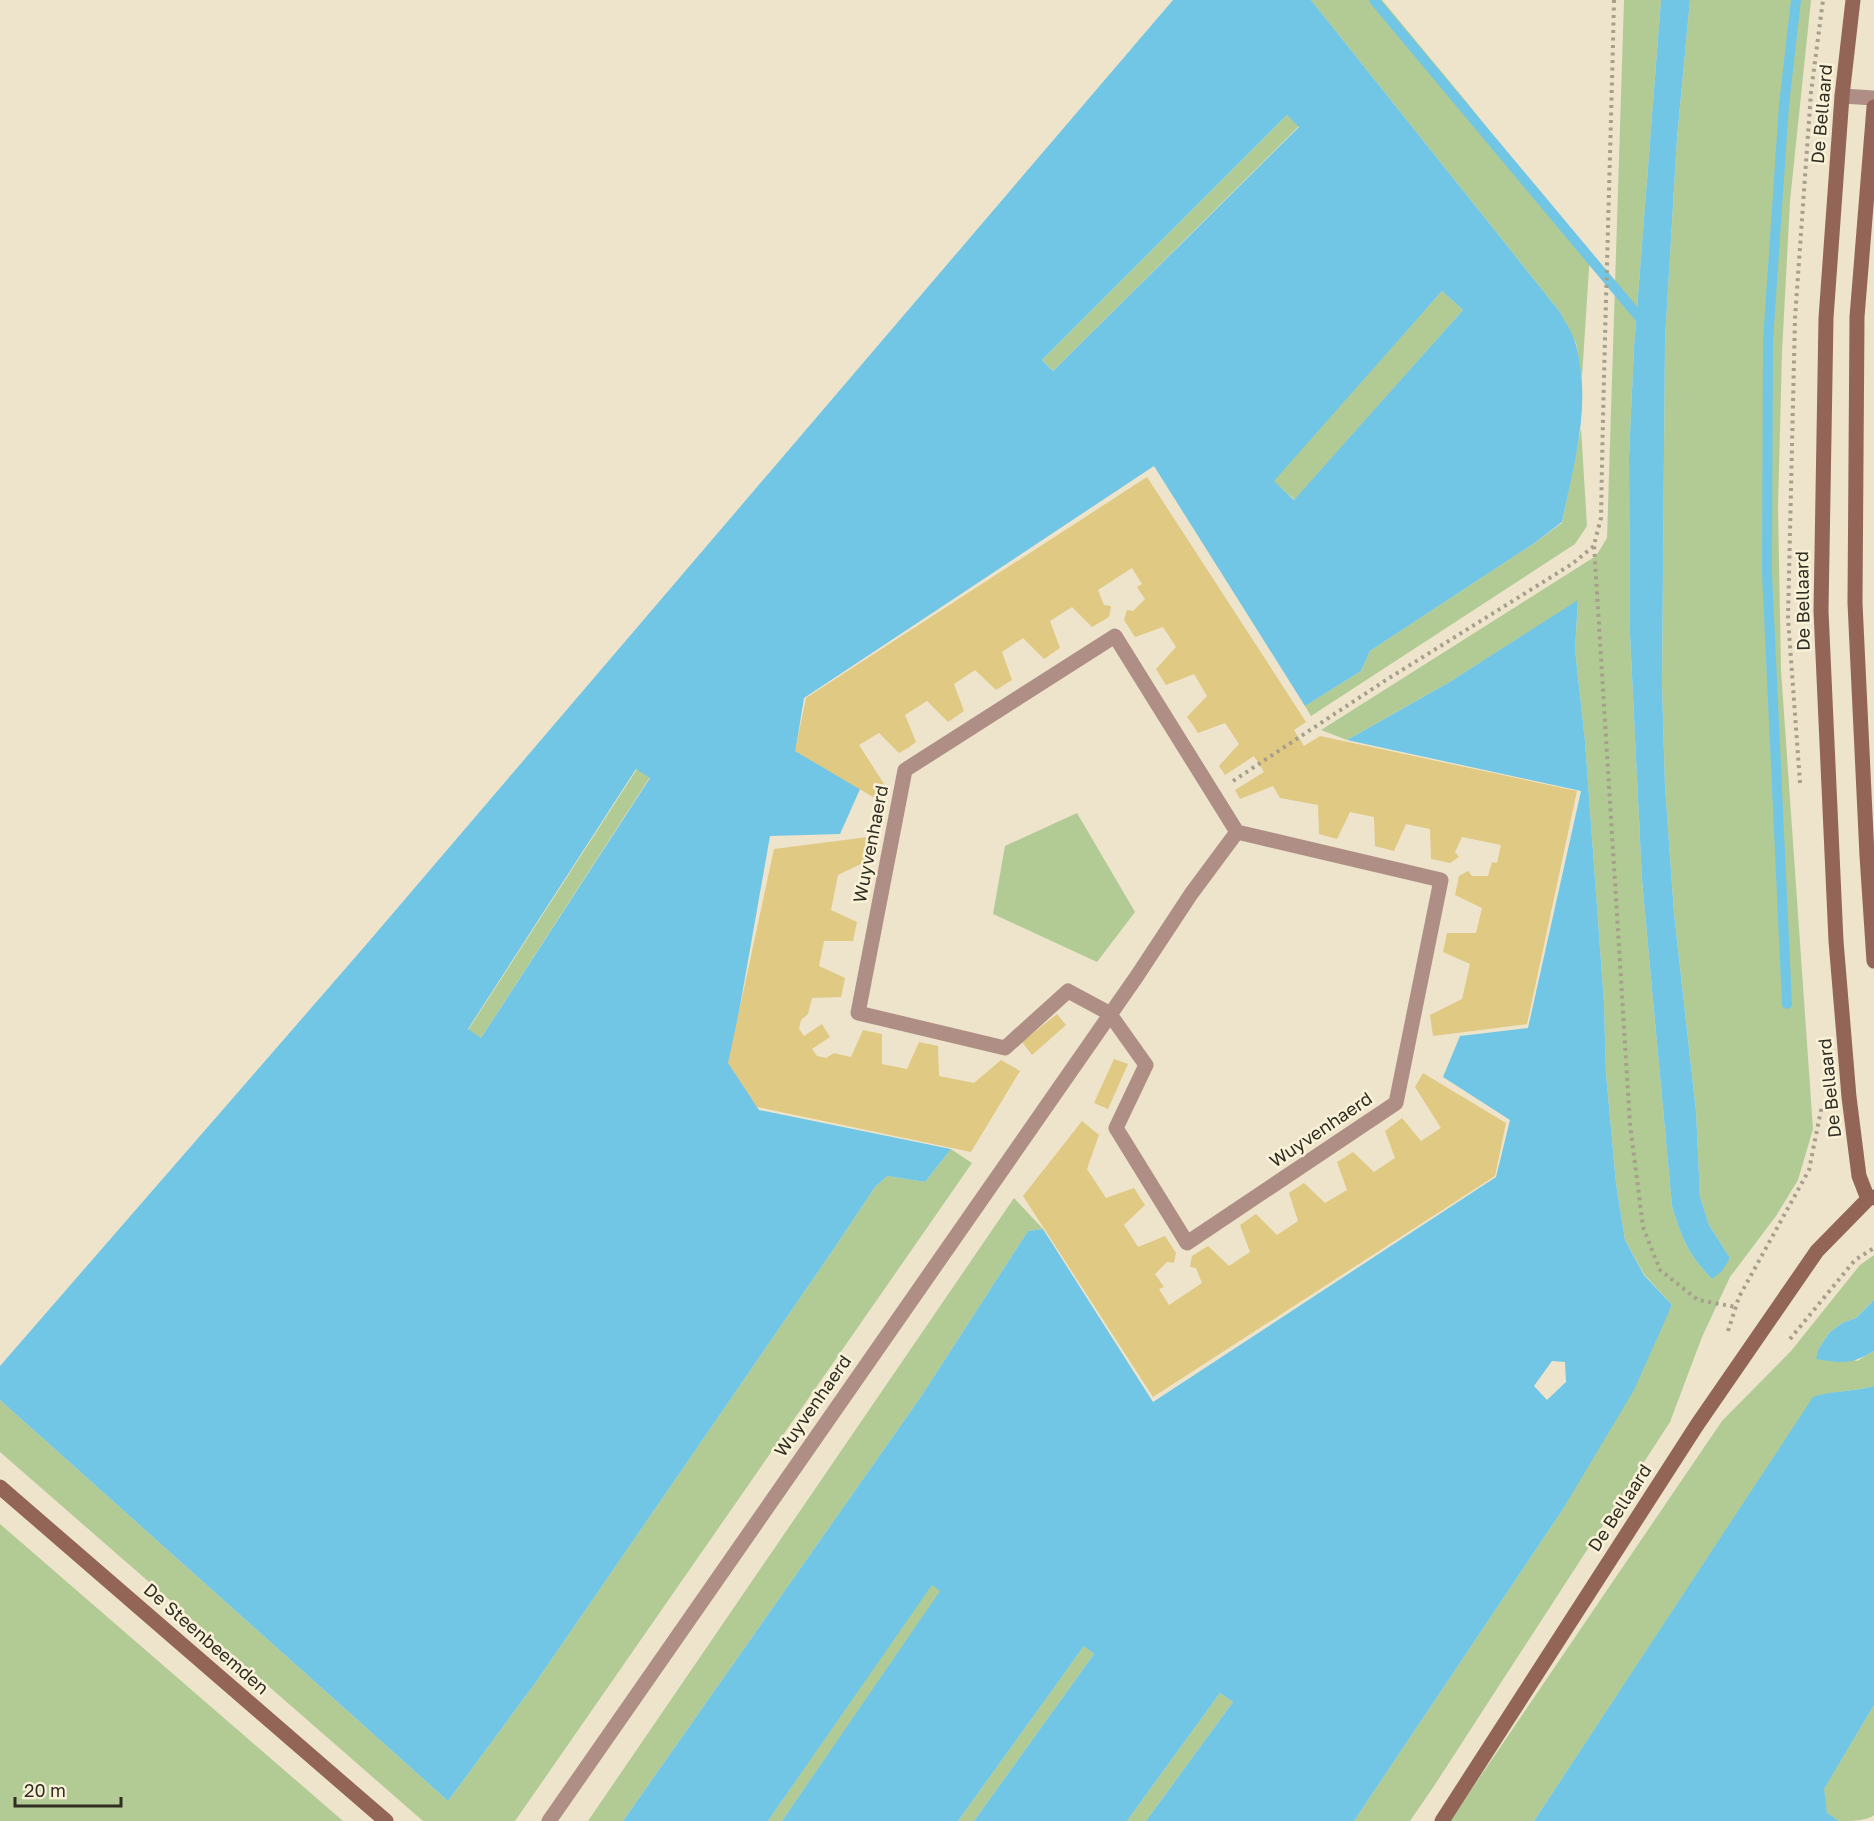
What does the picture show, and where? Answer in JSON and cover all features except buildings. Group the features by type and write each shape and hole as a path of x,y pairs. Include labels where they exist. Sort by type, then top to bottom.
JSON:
{"street":[{"name":"De Bellaard","path":"1442,1821 1704,1415 1817,1251 1871,1198 1859,1176 1837,953 1821,611 1826,318 1842,96 1853,0"},
{"path":"1842,96 1874,98"},
{"path":"1874,107 1857,317 1855,603 1874,961"},
{"name":"Wuyvenhaerd","path":"1115,636 1237,832 1441,880 1396,1103 1187,1243 1116,1128 1146,1065 1109,1013 1068,992 1005,1048 858,1013 905,770 1115,636"},
{"name":"Wuyvenhaerd","path":"549,1821 1109,1013 1137,976 1191,894 1237,832"},
{"name":"De Steenbeemden","path":"0,1486 386,1821"}],"path":[{"path":"1614,0 1601,518 1594,545 1630,1124 1643,1227 1660,1270 1698,1300 1736,1307 1776,1228 1809,1170 1823,1099"},
{"path":"1213,794 1386,680 1572,564 1594,545"}],"green space":[{"path":"1311,0 1382,0 1574,238 1590,253 1582,377 1576,343 1560,312"},
{"path":"1624,0 1661,0 1634,347 1629,456 1630,635 1642,880 1672,1206 1687,1246 1712,1279 1730,1258 1709,1225 1700,1197 1696,1111 1674,913 1665,786 1662,685 1665,340 1677,138 1690,0 1811,0 1790,201 1782,353 1778,507 1781,670 1813,1129 1798,1180 1776,1216 1730,1277 1702,1337 1670,1422 1434,1786 1410,1821 1354,1821 1563,1509 1672,1305 1644,1274 1625,1240 1616,1183 1606,1074 1604,1003 1585,741 1575,649 1578,601 1448,683 1347,740 1321,730 1596,556 1607,538"},
{"path":"1287,115 1299,126 1053,371 1042,360"},
{"path":"1442,291 1463,310 1295,500 1273,481"},
{"path":"1581,428 1587,526 1575,544 1311,716 1305,706 1361,671 1370,651 1562,523"},
{"path":"637,769 650,777 481,1038 468,1030"},
{"path":"1077,813 1135,912 1097,962 993,914 1005,846"},
{"path":"951,1149 972,1163 515,1821 423,1821 0,1452 0,1400 448,1801 536,1682 875,1187 887,1176 925,1182"},
{"path":"1014,1198 1043,1229 1028,1231 920,1398 623,1821 588,1821"},
{"path":"1874,1255 1874,1300 1856,1318 1842,1323 1829,1333 1819,1348 1857,1361 1874,1351 1874,1386 1813,1398 1534,1821 1450,1821 1722,1421 1791,1351 1860,1265"},
{"path":"0,1524 343,1821 0,1821"},
{"path":"932,1584 941,1591 782,1821 768,1821"},
{"path":"1084,1646 1094,1654 974,1821 958,1821"},
{"path":"1220,1693 1233,1702 1146,1821 1127,1821"},
{"path":"1874,1705 1874,1815 1858,1820 1834,1819 1827,1813 1823,1790"}],"water":[{"path":"1173,0 1311,0 1560,312 1571,332 1580,367 1582,412 1576,456 1562,522 1536,542 1370,651 1361,671 1305,706 1154,466 804,698 796,747 861,787 840,834 770,836 730,1063 759,1110 951,1149 925,1182 887,1176 875,1187 536,1682 448,1801 0,1400 0,1366 365,946","holes":["1287,115 1299,127 1053,371 1042,360","1442,291 1463,310 1294,500 1274,481","636,769 650,778 481,1038 468,1029"]},
{"path":"1661,0 1690,0 1677,138 1665,340 1662,685 1665,786 1674,913 1696,1111 1700,1197 1709,1225 1730,1258 1722,1271 1712,1279 1687,1246 1672,1206 1642,880 1630,635 1629,456 1634,347"},
{"path":"1578,600 1575,649 1585,741 1604,1003 1606,1074 1616,1183 1625,1240 1644,1275 1672,1305 1634,1390 1563,1509 1354,1821 1146,1821 1233,1702 1220,1693 1127,1821 974,1821 1094,1654 1084,1646 958,1821 782,1821 940,1591 932,1585 768,1821 623,1821 920,1398 1028,1231 1043,1229 1153,1402 1496,1177 1510,1120 1443,1077 1460,1036 1528,1028 1581,791 1347,740 1448,683","holes":["1552,1361 1565,1362 1566,1382 1547,1400 1534,1386"]},
{"path":"1874,1300 1874,1351 1859,1359 1846,1362 1816,1359 1819,1348 1829,1333 1842,1323 1856,1318"},
{"path":"1874,1386 1874,1705 1824,1789 1827,1813 1839,1821 1534,1821 1813,1397"}],"waterway":[{"path":"1374,0 1645,324"},
{"path":"1787,1004 1767,572 1768,341 1784,105 1796,0"}]}
